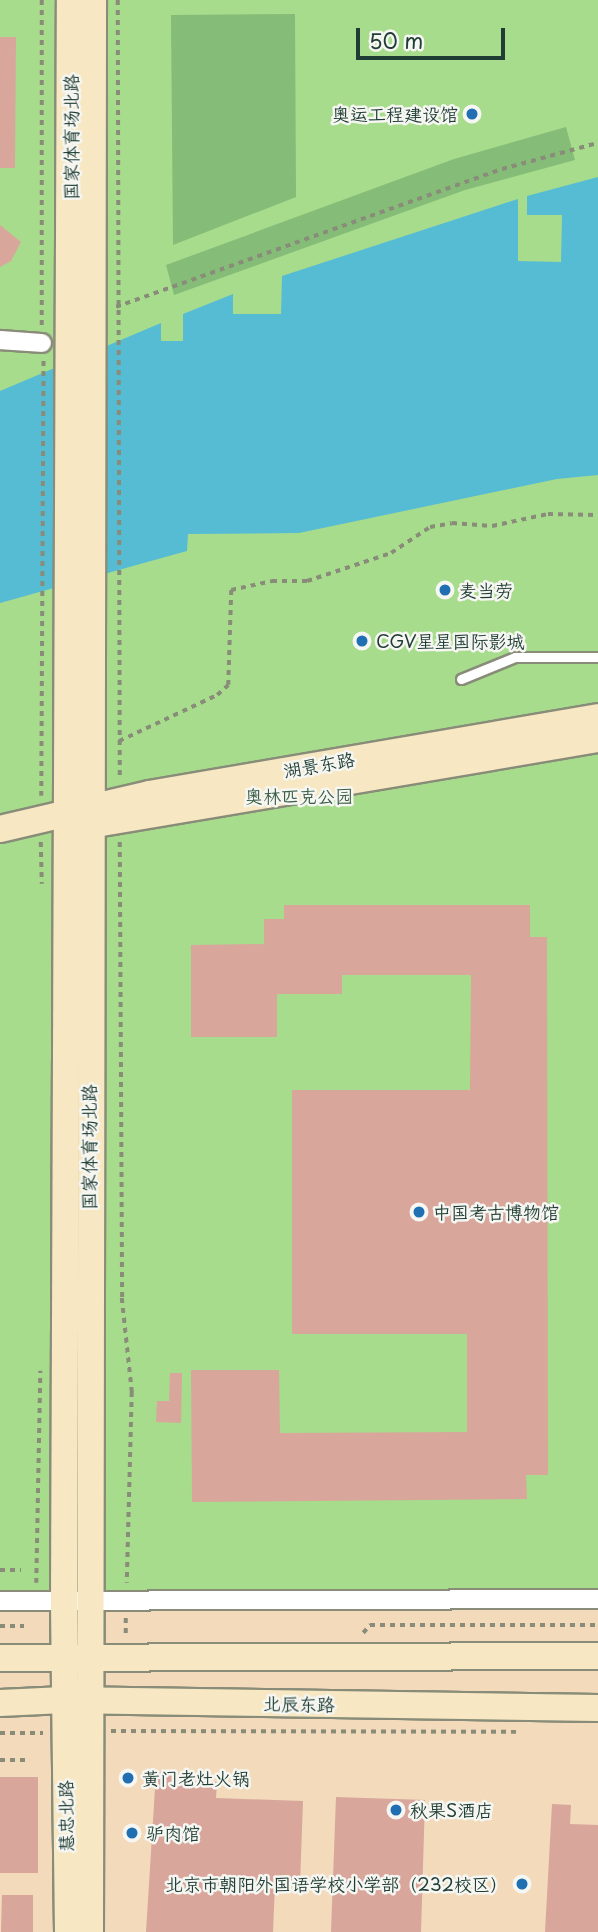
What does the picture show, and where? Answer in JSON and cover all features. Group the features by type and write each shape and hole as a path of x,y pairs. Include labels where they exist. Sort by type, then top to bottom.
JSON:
{"street":[{"name":"国家体育场北路","path":"70,0 71,273 85,332"},
{"name":"国家体育场北路","path":"77,1700 78,598 85,332 93,253 93,0"},
{"path":"0,340 42,349"},
{"name":"湖景东路","path":"0,829 78,819 598,717"},
{"name":"湖景东路","path":"120,810 598,739"},
{"name":"湖景东路","path":"0,844 78,819"},
{"path":"0,1601 598,1600"},
{"path":"0,1658 79,1660 598,1656"},
{"name":"北辰东路","path":"0,1703 77,1700 598,1709"},
{"name":"慧忠北路","path":"68,1932 77,1700"},
{"name":"慧忠北路","path":"76,1732 90,1932"}],"lane":[{"path":"461,679 515,657 598,657"}],"path":[{"path":"40,604 42,0"},
{"path":"118,0 122,1298 132,1392 126,1659"},
{"path":"85,332 118,306 502,169 598,143"},
{"path":"119,741 217,695 228,685 231,590 272,581 307,581 391,553 430,527 452,523 492,526 548,514 598,515"},
{"path":"0,1570 21,1570"},
{"path":"342,1657 370,1625 598,1625"},
{"path":"0,1626 24,1626"},
{"path":"0,1733 526,1732"},
{"path":"0,1760 30,1760"}],"green space":[{"name":"奥林匹克公园","path":"0,0 598,0 598,1593 0,1594"},
{"path":"295,14 296,197 173,245 171,15"},
{"path":"566,127 575,160 465,190 174,295 166,265 454,159"}],"water":[{"path":"598,177 598,475 557,479 299,533 188,534 187,551 0,603 0,391 161,323 161,341 183,341 183,314 233,294 233,314 281,314 282,276 518,199 518,261 561,262 562,215 527,215 527,196"}],"building":[{"path":"0,37 16,37 15,168 0,168"},
{"path":"0,225 21,242 11,261 0,267"},
{"name":"中国考古博物馆","path":"284,905 530,905 530,937 547,937 548,1475 526,1475 527,1499 192,1502 191,1370 279,1370 280,1433 467,1432 467,1334 292,1334 292,1090 470,1090 471,975 342,975 342,994 277,994 277,1037 191,1037 191,945 264,944 264,919 284,919"},
{"path":"170,1373 182,1373 181,1423 156,1422 157,1401 169,1401"},
{"path":"156,1772 177,1772 177,1781 217,1782 216,1798 303,1801 300,1885 275,1884 273,1932 146,1932"},
{"path":"0,1777 38,1777 38,1873 0,1873"},
{"path":"336,1797 425,1800 421,1932 331,1932"},
{"path":"552,1804 571,1805 570,1824 598,1825 598,1932 545,1932"},
{"path":"2,1895 33,1895 33,1932 1,1932"}],"place":[{"name":"奥运工程建设馆","path":"472,114"},
{"name":"麦当劳","path":"445,590"},
{"name":"CGV星星国际影城","path":"362,641"},
{"name":"中国考古博物馆","path":"419,1212"},
{"name":"黄门老灶火锅","path":"128,1778"},
{"name":"秋果S酒店","path":"396,1810"},
{"name":"驴肉馆","path":"132,1833"},
{"name":"北京市朝阳外国语学校小学部（232校区）","path":"522,1884"}]}
